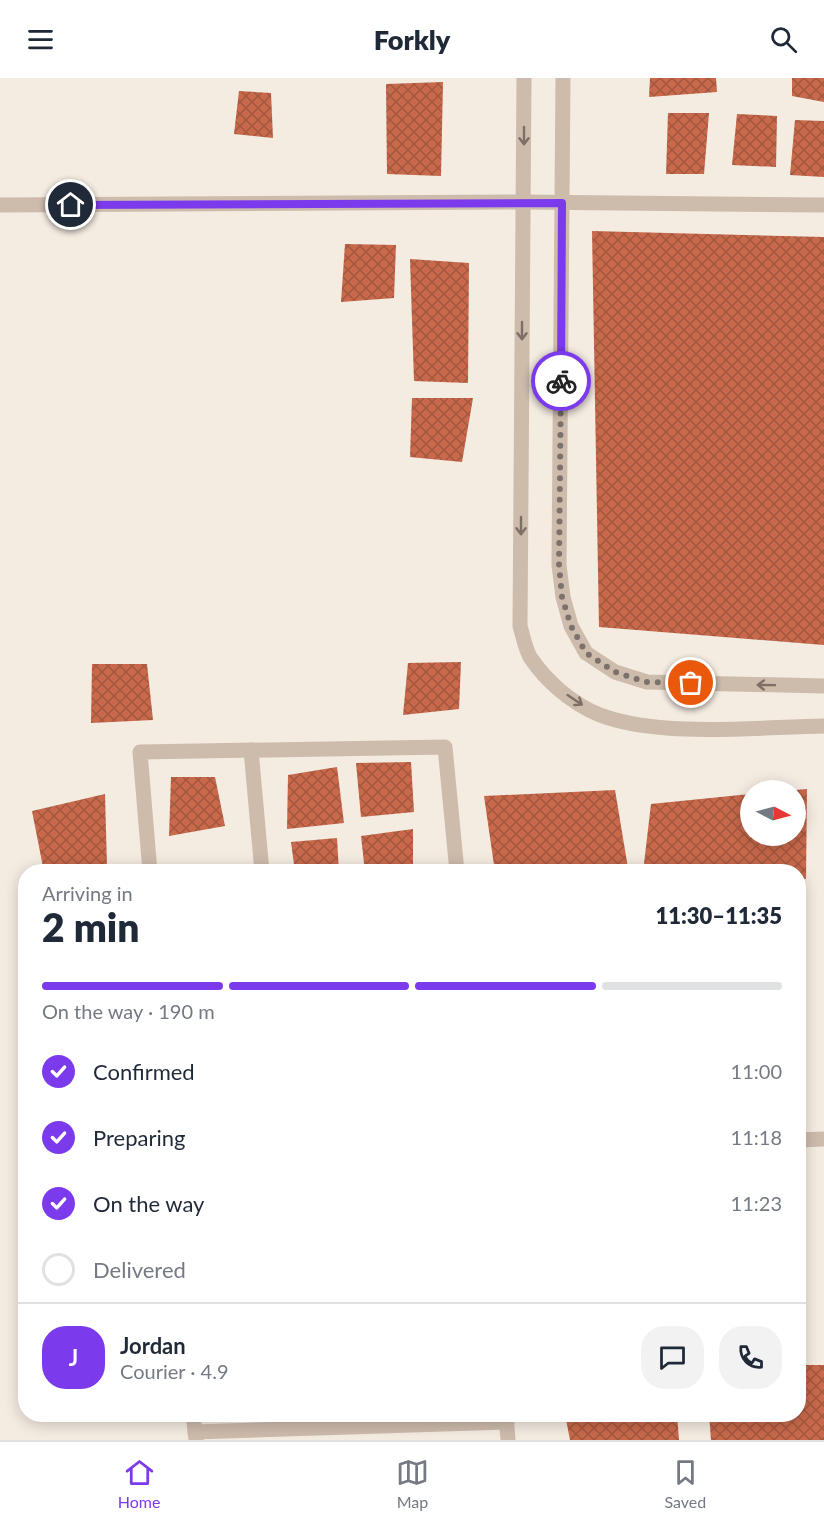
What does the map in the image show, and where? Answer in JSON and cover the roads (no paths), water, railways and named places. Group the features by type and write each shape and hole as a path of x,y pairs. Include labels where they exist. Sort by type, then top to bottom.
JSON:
{"street":[{"path":"524,78 520,626 529,655 547,679 575,702 600,715 635,724 683,728 824,726"},
{"path":"563,78 559,565 562,597 571,626 586,653 615,672 646,682 824,687"},
{"path":"0,205 523,202 824,205"},
{"path":"149,864 140,752 445,747 456,864"},
{"path":"251,750 261,864"},
{"path":"806,1140 824,1139"},
{"path":"195,1436 300,1422"},
{"path":"507,1422 508,1440"}]}
